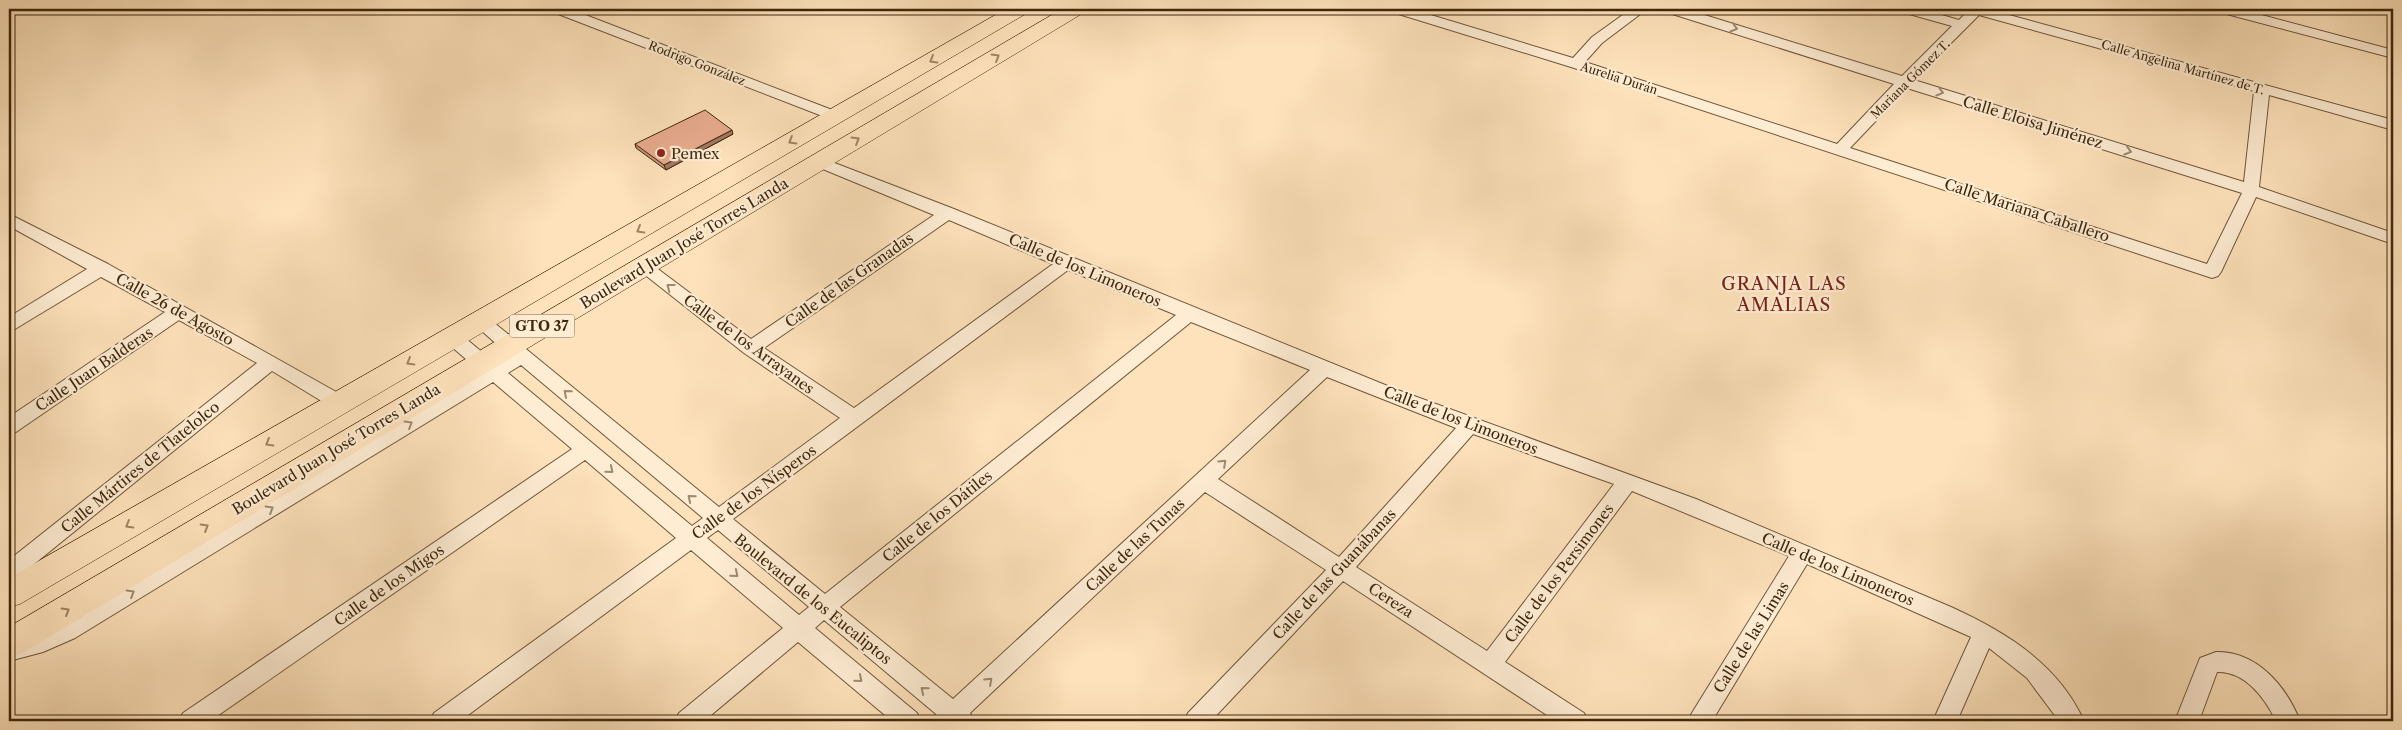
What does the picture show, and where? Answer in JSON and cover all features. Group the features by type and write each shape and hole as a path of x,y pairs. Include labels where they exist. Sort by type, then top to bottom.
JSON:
{"main road":[{"name":"GTO 37","path":"9,594 1020,9"},
{"name":"Boulevard Juan José Torres Landa","path":"9,644 489,367 644,267 1076,9"}],"street":[{"name":"Rodrigo González","path":"558,9 836,116"},
{"name":"Aurelia Durán","path":"1397,9 1841,149"},
{"path":"1576,64 1581,54 1592,44 1640,9"},
{"name":"Calle Eloisa Jiménez","path":"1671,9 2250,190 2393,239"},
{"path":"1907,9 1963,25"},
{"name":"Mariana Gómez T.","path":"1841,149 1963,25 1976,9"},
{"name":"Calle Angelina Martínez de T.","path":"1976,9 2393,126"},
{"path":"2224,9 2258,13 2393,54"},
{"path":"2250,190 2262,90"},
{"name":"Calle Mariana Caballero","path":"1841,149 2212,272 2250,190"},
{"name":"Calle de los Limoneros","path":"819,162 948,212 1189,314 1470,425 1628,481 1804,552 1984,633 2008,648 2046,681 2060,699 2072,721"},
{"name":"Calle de las Granadas","path":"751,348 948,212"},
{"name":"Calle 26 de Agosto","path":"13,226 102,268 271,362 340,403"},
{"name":"Calle de los Nísperos","path":"442,721 1066,263"},
{"name":"Calle de los Arrayanes","path":"644,267 751,348 854,418"},
{"path":"9,325 102,268"},
{"name":"Calle Juan Balderas","path":"9,427 179,312"},
{"name":"Calle de los Dátiles","path":"687,721 799,628 1189,314"},
{"name":"Boulevard de los Eucaliptos","path":"481,321 824,608 953,719"},
{"name":"Boulevard de los Eucaliptos","path":"452,338 692,537 909,721"},
{"name":"Calle Mártires de Tlatelolco","path":"9,572 271,362"},
{"path":"9,651 43,642 68,631 489,367"},
{"name":"Calle de las Tunas","path":"953,719 1204,480 1326,367"},
{"name":"Calle de las Guanábanas","path":"1196,721 1342,568 1470,425"},
{"name":"Calle de los Migos","path":"191,721 586,449"},
{"name":"Cereza","path":"1204,480 1576,721"},
{"name":"Calle de los Persimones","path":"1490,664 1628,481"},
{"name":"Calle de las Limas","path":"1699,721 1804,552"},
{"path":"1945,721 1984,633"},
{"path":"2187,721 2208,665 2214,661 2232,663 2253,674 2270,690 2288,721"}],"building":[{"path":"705,110 732,130 664,165 635,144"}],"place":[{"name":"Pemex","path":"661,153"}],"district":[{"name":"GRANJA LAS AMALIAS","path":"1784,294"}]}
